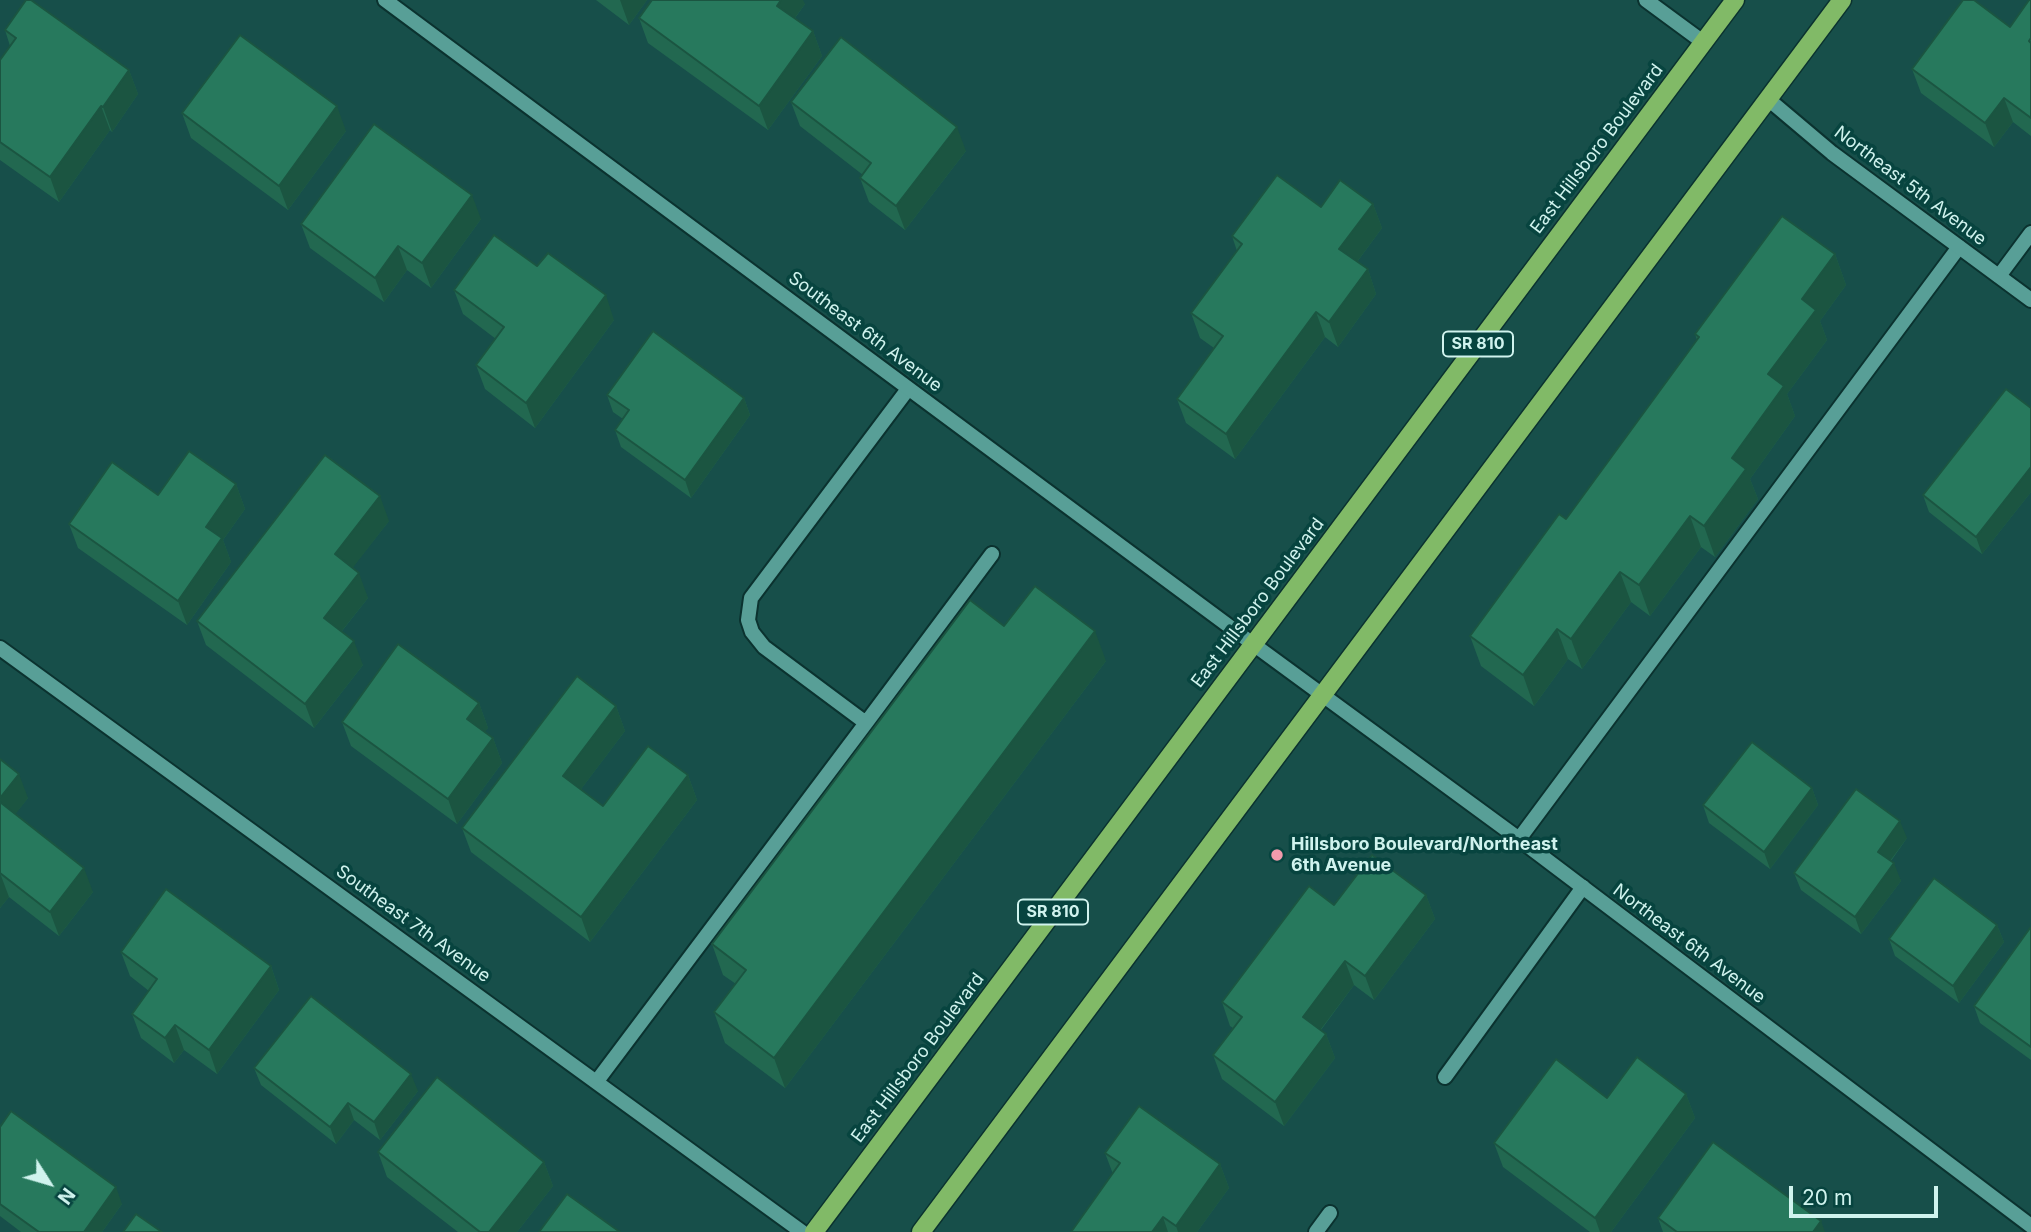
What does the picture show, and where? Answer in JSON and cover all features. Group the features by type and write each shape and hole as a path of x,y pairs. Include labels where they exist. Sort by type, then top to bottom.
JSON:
{"main road":[{"name":"East Hillsboro Boulevard","path":"814,1232 1735,0"},
{"path":"921,1232 1842,0"}],"street":[{"name":"Southeast 6th Avenue","path":"385,0 1322,695"},
{"path":"1646,0 1703,42"},
{"name":"Northeast 5th Avenue","path":"1768,99 1832,153 2031,300"},
{"path":"1999,276 2031,233"},
{"path":"1519,839 1959,247"},
{"path":"866,723 764,647 752,632 748,620 751,598 908,389"},
{"path":"597,1081 992,554"},
{"name":"Southeast 7th Avenue","path":"0,648 802,1232"},
{"name":"Northeast 6th Avenue","path":"1322,695 1583,887 2028,1228"},
{"path":"1445,1077 1583,887"},
{"path":"1316,1232 1330,1213"}],"building":[{"path":"26,0 31,0 129,70 50,177 0,142 0,60 16,38 5,30"},
{"path":"652,0 781,0 777,6 813,31 759,106 639,18"},
{"path":"1963,0 1974,0 2010,27 2031,0 2031,118 2004,98 1985,123 1912,69"},
{"path":"240,35 337,106 279,186 182,113"},
{"path":"841,37 957,127 896,206 860,178 871,163 791,102"},
{"path":"374,124 472,195 422,263 398,246 375,278 301,224"},
{"path":"1277,175 1321,207 1340,180 1373,204 1339,249 1368,269 1329,322 1316,312 1226,434 1177,399 1223,336 1191,313 1242,244 1232,236"},
{"path":"1782,216 1835,254 1802,299 1816,310 1768,374 1784,386 1732,458 1746,469 1704,526 1690,516 1639,585 1620,572 1571,639 1557,629 1523,675 1470,636 1559,514 1566,519 1699,337 1695,334"},
{"path":"494,235 537,266 548,253 606,295 526,403 476,365 504,327 454,290"},
{"path":"653,331 744,398 685,480 615,430 629,410 607,395"},
{"path":"2006,389 2031,408 2031,467 1976,537 1923,495"},
{"path":"189,451 236,484 206,527 222,538 178,601 69,524 112,462 158,495"},
{"path":"325,455 380,496 335,554 359,573 324,618 354,641 305,704 197,621"},
{"path":"1035,586 1095,631 774,1058 714,1012 746,970 712,944 970,600 1004,626"},
{"path":"398,644 479,703 467,719 493,738 448,799 342,722"},
{"path":"577,676 616,706 563,776 603,806 648,746 688,775 581,917 462,828"},
{"path":"1752,742 1812,788 1764,852 1703,805"},
{"path":"0,759 19,774 0,798"},
{"path":"1856,789 1900,821 1878,852 1894,863 1855,917 1794,873"},
{"path":"0,802 84,868 50,912 0,873"},
{"path":"1372,855 1426,895 1365,976 1345,961 1303,1017 1326,1034 1275,1102 1213,1055 1242,1017 1222,1002 1309,886 1334,905"},
{"path":"1934,878 1997,925 1953,986 1889,939"},
{"path":"166,889 271,966 209,1050 175,1025 165,1038 132,1014 157,979 121,952"},
{"path":"2031,929 2031,1047 1974,1006"},
{"path":"311,996 411,1074 374,1122 348,1103 330,1127 254,1068"},
{"path":"1637,1057 1686,1094 1595,1218 1494,1143 1556,1059 1607,1098"},
{"path":"437,1077 544,1162 489,1232 480,1232 378,1152"},
{"path":"1139,1106 1220,1164 1176,1226 1163,1217 1152,1232 1071,1232 1120,1163 1105,1153"},
{"path":"11,1111 116,1187 84,1232 39,1232 0,1204 0,1127"},
{"path":"1713,1142 1821,1221 1813,1232 1677,1232 1658,1218"},
{"path":"567,1194 620,1232 539,1232"},
{"path":"136,1214 162,1232 123,1232"}],"place":[{"name":"Hillsboro Boulevard/Northeast 6th Avenue","path":"1277,855"}]}
